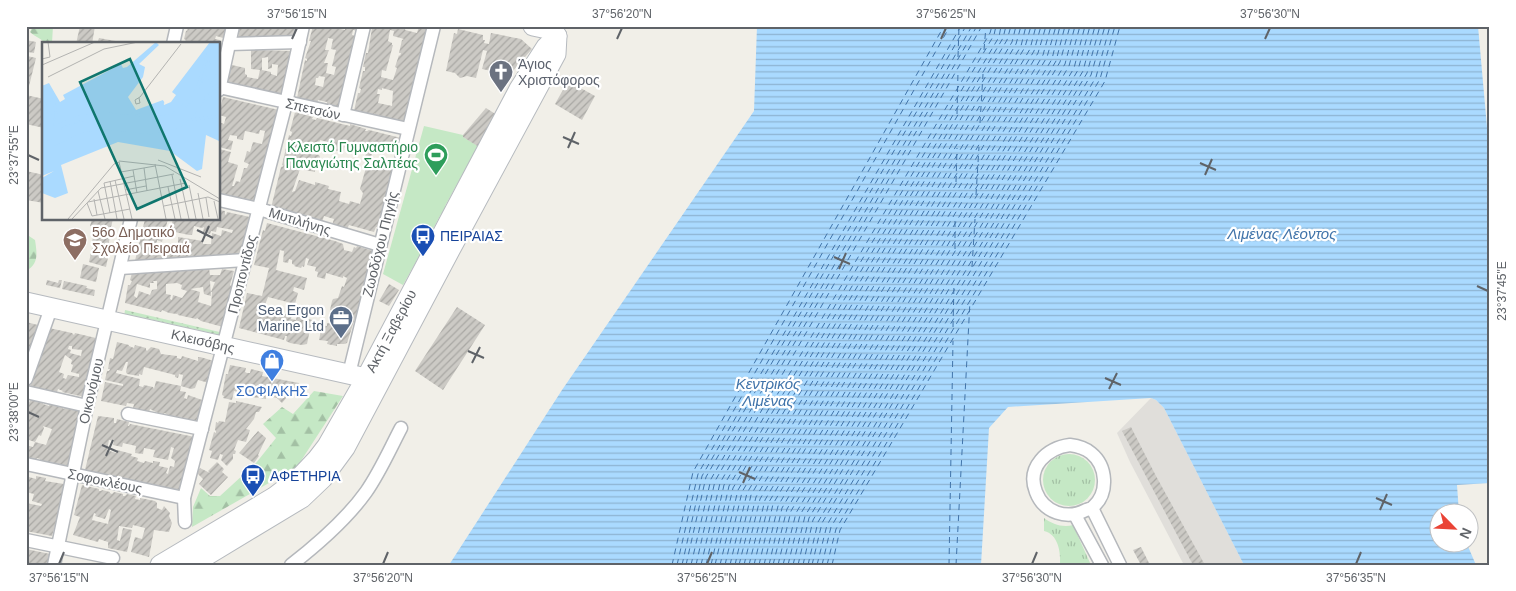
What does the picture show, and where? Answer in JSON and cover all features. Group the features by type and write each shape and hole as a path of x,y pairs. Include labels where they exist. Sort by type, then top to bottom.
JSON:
{"main road":[{"path":"533,26 554,31"},
{"name":"Ακτή Ξαβερίου","path":"160,565 274,497 299,478 327,446 364,379 548,70 556,54 554,31"},
{"name":"Κλεισόβης","path":"26,302 223,345 364,379"},
{"name":"Ακτή Ξαβερίου","path":"191,565 288,507 312,489 345,448 364,379"}],"street":[{"path":"173,42 177,26"},
{"path":"220,84 233,26"},
{"name":"Προποντίδος","path":"185,522 184,498 286,103 304,26"},
{"path":"343,116 364,26"},
{"name":"Ζωοδόχου Πηγής","path":"364,379 380,245 434,26"},
{"path":"229,44 300,42"},
{"name":"Σπετσών","path":"220,88 408,129"},
{"name":"Μυτιλήνης","path":"220,200 258,209 380,245"},
{"name":"Οικονόμου","path":"54,565 87,406 131,220"},
{"path":"120,268 245,260"},
{"path":"26,379 51,308"},
{"path":"26,392 87,406"},
{"path":"128,414 202,429"},
{"path":"291,565 326,536 357,504 374,480 401,428"},
{"path":"1060,446 1080,446 1091,452 1099,461 1104,474 1104,483 1102,494 1092,508 1075,515 1062,515 1049,509 1041,502 1035,491 1035,469 1047,452 1060,446"},
{"name":"Σοφοκλέους","path":"26,464 184,498"},
{"path":"1092,508 1120,565"},
{"path":"1075,515 1102,565"},
{"path":"26,540 113,558"}],"shaded area":[{"path":"1151,398 1164,408 1244,565 1184,565 1130,462 1117,433"}],"green space":[{"path":"33,26 53,26 52,42 44,42 30,32"},
{"name":"Κλειστό Γυμναστήριο Παναγιώτης Σαλπέας","path":"424,126 463,135 463,137 478,146 445,206 447,207 443,214 441,214 421,251 423,252 403,285 383,274"},
{"path":"26,234 35,240 36,254 35,262 26,271"},
{"path":"125,310 224,333 218,337 216,334 131,315 128,318 126,314 124,317"},
{"path":"314,391 343,396 297,467 192,527 193,507 201,488 210,496 220,496 256,463 276,438 263,424 282,407 293,414"},
{"path":"1069,454 1083,458 1091,466 1095,480 1091,494 1083,502 1069,506 1055,502 1047,494 1043,480 1047,466 1055,458"},
{"path":"1044,518 1058,525 1073,525 1091,565 1060,565 1058,544 1053,536 1044,531"}],"water":[{"name":"Λιμένας Λέοντος","path":"757,26 1478,26 1490,161 1490,483 1457,485 1458,504 1428,504 1428,554 1471,554 1476,565 1244,565 1164,408 1151,398 1008,407 989,428 981,565 449,565 562,390 754,111"}],"building":[{"path":"80,26 95,26 92,42 76,42"},
{"path":"187,26 230,26 227,39 216,36 215,39 220,40 220,42 184,42"},
{"path":"240,26 252,26 255,29 255,26 298,26 294,42 238,38"},
{"path":"313,26 332,26 345,30 345,28 350,29 351,26 359,26 358,31 353,30 352,35 356,36 352,69 347,68 346,73 350,74 342,108 318,100 317,103 297,98 305,60 307,61 305,58 311,41 309,41","holes":["328,38 333,39 331,49 336,50 332,66 336,67 334,75 326,73 328,63 324,63 329,50 325,50","319,76 325,77 323,87 315,85 316,78"]},
{"path":"374,26 406,26 405,30 417,33 419,26 430,26 408,123 375,115 375,113 374,115 354,111 358,93 360,93 361,89 359,88 363,71 365,71 365,67 363,67 366,53 368,53 372,28","holes":["390,30 394,31 393,36 404,39 402,40 399,53 401,53 395,67 397,68 393,80 381,77 382,70 386,71 393,45 388,41","382,88 393,91 392,106 378,103 380,94 377,94 378,89 382,90"]},
{"path":"458,29 483,35 484,43 489,44 491,33 521,39 532,49 512,72 506,71 506,74 482,69 487,51 483,50 476,78 467,76 460,78 455,73 446,71 454,33 457,34"},
{"path":"99,38 121,42 98,42"},
{"path":"26,40 36,42 34,53 28,52 27,56 36,58 29,86 26,85"},
{"path":"251,50 292,51 282,94 226,82 229,66 245,68 247,77 258,79 260,70 251,69","holes":["268,57 268,69 272,68 272,64 278,65 277,76 262,70 262,58"]},
{"path":"568,81 595,96 582,120 555,104"},
{"path":"26,95 42,99 42,128 26,124"},
{"path":"223,97 279,110 257,205 222,196 221,193 220,196 220,149 231,152 228,162 238,165 232,186 234,186 236,181 240,182 244,168 247,168 249,164 244,162 247,151 250,152 253,142 262,144 265,131 260,130 259,134 245,131 243,140 237,139 237,136 230,135 228,140 233,141 231,150 220,147 220,122 224,124 226,117 220,115"},
{"path":"486,108 497,115 479,147 463,137 463,135"},
{"path":"295,112 313,117 312,119 316,120 317,118 350,126 350,124 366,129 365,131 369,130 401,138 399,154 374,147 369,164 364,162 366,153 362,152 362,150 345,145 343,152 329,149 331,143 320,140 318,147 313,145 311,154 319,155 320,157 317,170 315,172 300,169 292,192 295,191 299,180 315,185 315,182 329,186 328,189 341,192 339,201 349,204 350,201 360,204 363,193 360,189 367,164 370,165 371,162 394,169 388,198 385,197 384,201 386,202 380,228 376,227 374,232 349,225 347,229 332,225 334,219 324,216 322,222 271,208 281,167 284,166 282,165 289,135 291,136 292,132 290,131"},
{"path":"26,171 42,175 42,203 26,200"},
{"path":"220,210 225,211 226,215 227,212 250,217 239,256 134,265 145,220 168,220 162,242 157,240 156,248 178,247 178,237 203,241 203,244 211,244 212,233 221,236 222,230 232,233 233,230 217,227 216,232 211,231 210,234 203,232 204,227 194,226 192,235 170,231 173,220 220,220"},
{"path":"92,220 113,220 110,231 90,226"},
{"path":"267,223 335,241 343,244 344,250 352,252 354,247 356,248 357,246 373,251 358,318 355,318 347,343 337,344 337,346 327,344 328,341 319,340 322,325 327,326 327,323 334,324 338,320 342,321 343,315 330,310 333,299 338,298 347,278 326,273 325,279 317,277 316,267 307,265 309,259 306,258 304,267 294,266 292,260 289,259 288,263 283,262 284,251 280,250 276,270 307,278 304,290 294,287 293,291 298,293 295,304 268,297 263,310 292,315 291,319 296,320 297,316 312,320 307,344 290,343 286,341 287,336 285,336 284,340 239,328 247,293 262,296 269,268 254,265 263,230 265,231"},
{"path":"95,228 111,232 108,246 92,242"},
{"path":"92,248 109,253 106,267 89,262"},
{"path":"83,264 99,268 96,282 80,278"},
{"path":"209,268 210,275 220,275 222,269 234,271 230,285 233,288 228,307 226,307 225,311 227,311 223,327 201,321 197,318 178,315 177,313 169,313 162,310 161,312 125,303 128,285 132,281 130,280 132,273 154,271 154,273 157,273 157,271 175,269 175,271 178,271 178,269","holes":["153,281 157,281 157,289 152,290 150,295 139,291 137,298 134,296 137,284 150,288 150,283 154,283","210,281 215,282 211,292 212,292 211,306 198,302 200,292 190,289 203,287 204,294 211,296","177,283 182,285 181,289 187,291 182,298 173,295 172,300 170,299 171,295 166,294 166,284"]},
{"path":"47,280 58,283 59,280 62,280 60,288 46,285"},
{"path":"64,281 87,286 86,288 95,290 94,296 62,289"},
{"path":"389,284 399,290 389,306 379,301"},
{"path":"457,307 485,325 443,390 415,371"},
{"path":"26,322 42,326 26,365"},
{"path":"49,328 74,335 75,333 100,339 85,397 62,392 58,389 57,392 30,387","holes":["69,346 72,346 72,349 82,350 81,356 70,353","65,355 72,360 71,372 79,374 79,377 68,375 66,379 63,378 64,374 59,372"]},
{"path":"117,342 134,348 135,345 146,348 147,351 151,347 159,349 161,354 177,356 177,358 181,359 182,356 198,361 198,357 200,357 214,361 209,383 198,380 195,388 191,389 181,386 180,391 186,392 184,398 187,399 188,395 205,401 199,422 165,413 158,413 150,409 149,412 133,408 134,404 127,403 126,406 101,401 105,382 123,386 123,384 105,380 107,371 110,369 108,369 110,358 113,359","holes":["126,362 128,362 127,374 142,375 144,367 175,375 178,378 179,374 183,375 181,386 156,381 154,389 144,385 143,387 139,386 140,379 116,373 117,370 122,371"]},
{"path":"230,365 246,368 245,372 247,373 250,373 251,369 263,372 262,376 299,383 282,403 277,398 266,396 266,399 246,396 243,393 244,390 239,389 238,392 234,391 232,400 223,398 226,374 228,374"},
{"path":"31,398 49,406 50,403 64,407 63,409 82,412 70,467 53,464 53,462 50,464 40,462 40,459 37,458 36,460 26,457 26,445 33,447 35,442 26,439 26,410","holes":["43,426 52,429 46,445 35,442 39,435 41,436"]},
{"path":"236,401 262,407 259,412 256,412 254,419 246,429 250,430 246,442 238,440 233,459 227,466 221,460 223,455 220,454 218,460 210,458 212,451 209,450 214,432 216,433 216,422 225,422 229,402 236,403"},
{"path":"98,416 114,418 114,423 116,423 117,419 129,422 128,426 130,424 195,437 181,493 85,470","holes":["109,440 114,441 113,445 122,447 123,443 136,446 135,453 143,454 144,448 155,450 153,457 168,460 171,447 174,448 171,458 175,461 174,467 170,466 168,474 166,473 168,468 159,466 160,462 145,461 144,463 137,461 138,458 131,456 132,454 117,450 116,453 107,450"]},
{"path":"1131,427 1205,565 1193,565 1122,431"},
{"path":"258,431 266,438 254,463 239,453"},
{"path":"217,462 224,469 222,472 228,477 211,495 199,484 203,479 197,473 200,468 210,473 208,471"},
{"path":"26,473 29,477 36,479 36,476 46,478 45,481 64,484 52,536 26,531 26,503 41,506 42,504 32,501 34,494 26,492"},
{"path":"82,485 112,494 114,492 125,496 127,494 136,496 135,499 155,501 157,508 162,510 164,506 170,513 169,516 172,523 169,532 154,530 149,557 131,552 135,537 142,539 145,528 133,525 132,528 119,526 117,540 120,541 123,528 132,530 127,552 108,548 108,542 99,539 98,542 73,535 80,517 74,515","holes":["109,509 111,510 108,524 92,520 94,513 96,514 95,516 105,519"]},
{"path":"1141,547 1150,565 1141,565 1133,550"},
{"path":"26,549 50,554 48,565 26,565"}],"ferry route":[{"path":"672,565 693,472 944,26"},
{"path":"677,565 698,474 950,26"},
{"path":"958,57 959,26"},
{"path":"682,565 702,476 961,26"},
{"path":"686,565 706,477 966,26"},
{"path":"691,565 711,479 972,26"},
{"path":"696,565 715,481 977,26"},
{"path":"701,565 720,483 982,26"},
{"path":"984,50 986,26"},
{"path":"706,565 724,485 990,33 992,26"},
{"path":"711,565 729,486 994,35 996,26"},
{"path":"715,565 733,488 999,37 1001,26"},
{"path":"720,565 738,490 1003,38 1006,26"},
{"path":"725,565 742,492 1007,40 1011,26"},
{"path":"730,565 747,493 1012,42 1016,26"},
{"path":"735,565 751,495 1016,44 1021,26"},
{"path":"739,565 756,497 1021,46 1026,26"},
{"path":"744,565 760,499 1025,47 1031,26"},
{"path":"749,565 765,500 1030,49 1036,26"},
{"path":"754,565 769,502 1034,51 1041,26"},
{"path":"759,565 773,504 1038,53 1046,26"},
{"path":"764,565 778,506 1043,55 1051,26"},
{"path":"769,565 782,508 1047,57 1056,26"},
{"path":"773,565 787,509 1052,59 1060,26"},
{"path":"778,565 791,511 1056,61 1065,26"},
{"path":"783,565 796,513 1060,62 1070,26"},
{"path":"788,565 800,515 1065,64 1075,26"},
{"path":"793,565 805,516 1069,66 1080,26"},
{"path":"798,565 809,518 1074,68 1085,26"},
{"path":"803,565 813,520 1078,70 1090,26"},
{"path":"808,565 818,522 1083,71 1095,26"},
{"path":"812,565 822,523 1087,73 1100,26"},
{"path":"817,565 827,525 1091,75 1105,26"},
{"path":"822,565 831,527 1096,77 1110,26"},
{"path":"827,565 836,529 1100,79 1115,26"},
{"path":"832,565 840,530 1105,81 1120,26"},
{"path":"957,114 958,71"},
{"path":"980,123 983,74"},
{"path":"976,195 979,147"},
{"path":"956,182 957,148"},
{"path":"955,216 955,249"},
{"path":"972,267 975,219"},
{"path":"953,327 954,283"},
{"path":"956,565 970,301"},
{"path":"949,565 953,341"}],"place":[{"name":"Άγιος Χριστόφορος","path":"501,93"},
{"name":"Κλειστό Γυμναστήριο Παναγιώτης Σαλπέας","path":"436,176"},
{"name":"ΠΕΙΡΑΙΑΣ","path":"423,257"},
{"name":"56ο Δημοτικό Σχολείο Πειραιά","path":"75,261"},
{"name":"Sea Ergon Marine Ltd","path":"341,339"},
{"name":"ΣΟΦΙΑΚΗΣ","path":"272,382"},
{"name":"ΑΦΕΤΗΡΙΑ","path":"253,497"}],"water label":[{"name":"Κεντρικός Λιμένας","path":"768,392"}]}
